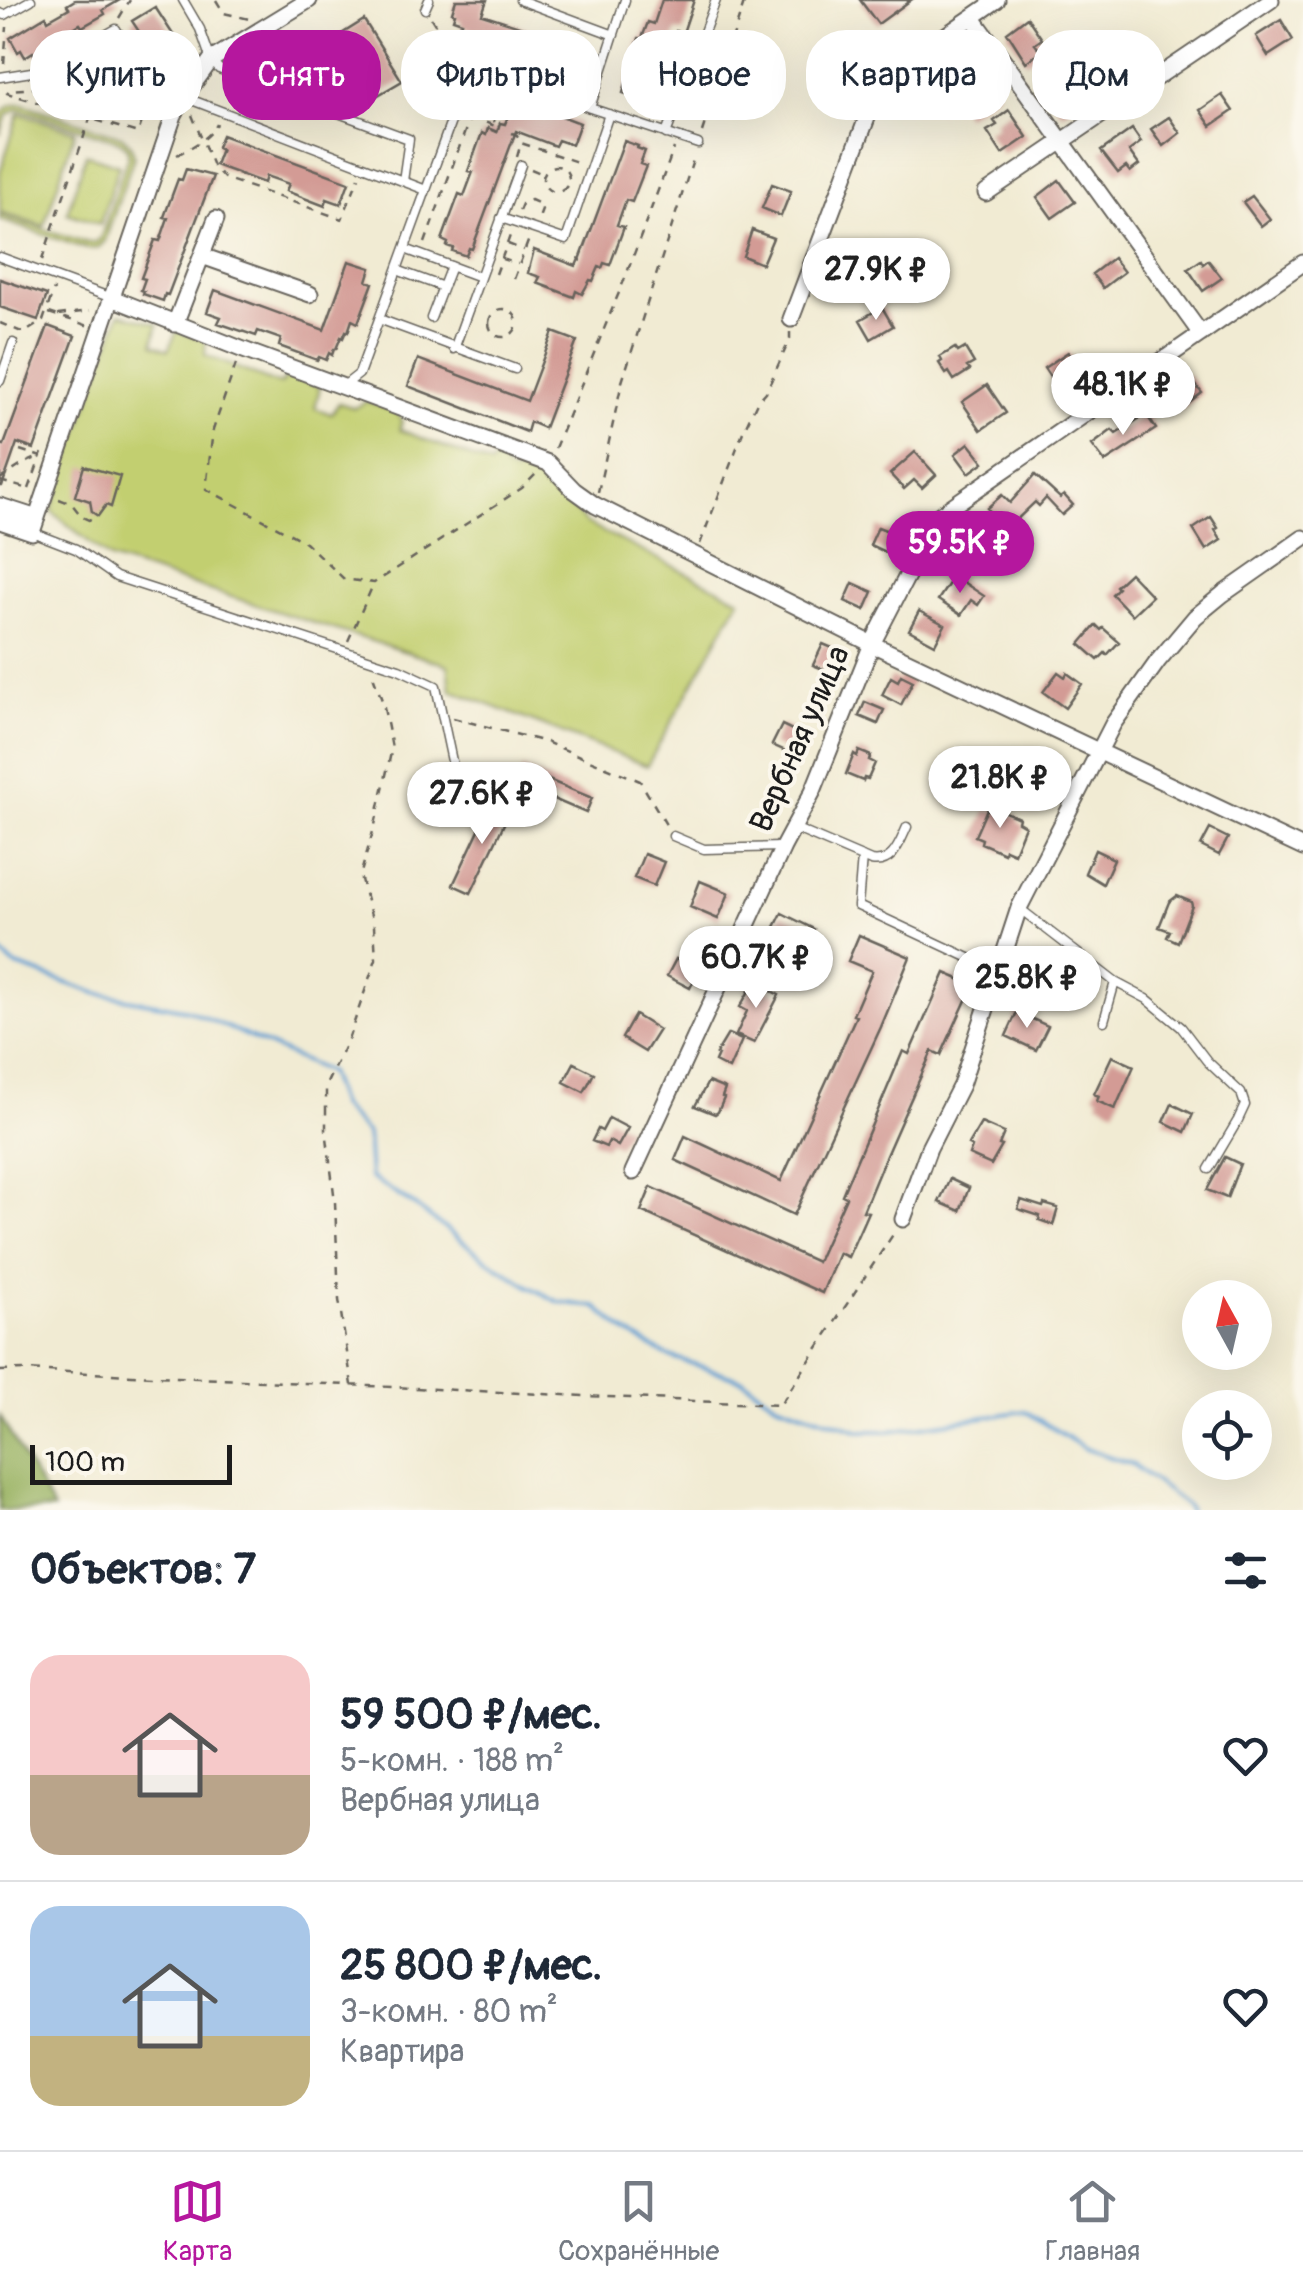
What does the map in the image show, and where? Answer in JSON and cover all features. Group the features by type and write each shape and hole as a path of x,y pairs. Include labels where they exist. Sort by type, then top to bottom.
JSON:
{"street":[{"path":"202,78 212,60 309,0"},
{"path":"791,319 873,102 909,64 997,0"},
{"path":"986,193 1271,0"},
{"path":"972,18 1201,334"},
{"path":"34,525 172,120"},
{"path":"174,324 216,220"},
{"path":"202,256 310,294"},
{"name":"Вербная улица","path":"633,1172 782,847 812,791 872,644 938,516 1303,263"},
{"path":"112,298 548,464 595,505 872,644 1303,848"},
{"path":"0,506 34,525"},
{"path":"0,522 34,525"},
{"path":"903,1219 929,1148 961,1085 1019,908 1113,724 1195,617 1303,538"}],"lane":[{"path":"3,14 31,0"},
{"path":"183,0 219,69 409,139 403,181"},
{"path":"520,0 614,35"},
{"path":"601,75 625,0"},
{"path":"666,134 716,0"},
{"path":"1,76 30,72"},
{"path":"202,108 426,190"},
{"path":"601,111 698,144"},
{"path":"501,218 566,240 609,114"},
{"path":"341,387 359,374 452,120"},
{"path":"454,348 518,164"},
{"path":"405,249 480,277"},
{"path":"0,257 112,298"},
{"path":"432,318 451,266"},
{"path":"397,270 443,288"},
{"path":"379,320 515,369"},
{"path":"0,381 12,343"},
{"path":"34,525 116,577 344,650 436,686 456,780"},
{"path":"794,828 880,862 888,859 908,827"},
{"path":"674,836 704,849 782,847"},
{"path":"862,857 858,906 997,971"},
{"path":"1019,908 1114,982 1147,1000 1181,1027 1207,1061 1240,1093 1245,1105 1210,1168"},
{"path":"1104,1021 1114,982"}],"path":[{"path":"116,30 130,0"},
{"path":"216,0 224,13 270,24"},
{"path":"595,505 622,382 745,0"},
{"path":"427,5 440,30"},
{"path":"1,76 8,32 3,14"},
{"path":"30,88 8,90 7,94 30,101"},
{"path":"172,159 215,129 221,112"},
{"path":"38,271 89,120"},
{"path":"96,120 138,133 142,120"},
{"path":"194,120 214,166 224,178 342,219 362,166"},
{"path":"420,255 468,120"},
{"path":"477,120 497,127 496,120"},
{"path":"512,133 522,143 591,166"},
{"path":"344,650 374,583 522,488 548,464 626,278 678,138"},
{"path":"518,164 522,143"},
{"path":"550,166 561,166 569,172 569,183 562,191 552,192 544,184 544,174 550,166"},
{"path":"507,244 525,250"},
{"path":"502,258 520,265"},
{"path":"0,324 24,333 43,321 58,278"},
{"path":"56,316 96,310"},
{"path":"508,310 516,317 517,328 510,336 499,337 491,330 490,319 497,311 508,310"},
{"path":"46,312 90,327"},
{"path":"696,555 743,432 790,340 791,319"},
{"path":"241,349 213,430 206,488 305,542 344,579 374,583"},
{"path":"0,480 41,457 20,450"},
{"path":"0,480 72,504 92,522"},
{"path":"352,1385 339,1300 326,1085 349,1037 376,959 374,926 360,876 392,748 383,704 366,658"},
{"path":"442,715 546,742 640,781 674,836"},
{"path":"0,1371 780,1405 903,1219"}],"green space":[{"path":"20,103 30,106 30,113 19,109 7,115 0,135 1,113"},
{"path":"19,113 30,120 75,131 44,226 0,212 0,172"},
{"path":"53,120 73,120 122,136 131,145 134,156 105,241 98,248 87,249 0,220 0,215 88,243 96,242 128,155 127,147"},
{"path":"86,154 119,165 100,224 67,213"},
{"path":"120,313 158,324 153,344 168,350 177,331 206,340 205,355 280,385 288,375 320,387 315,408 331,414 339,403 355,408 367,401 397,412 402,420 400,430 491,465 496,456 505,459 504,468 514,473 521,465 541,473 587,524 740,599 647,766 451,690 448,665 110,559 51,511"},
{"path":"0,1416 54,1510 0,1510"}],"building":[{"path":"75,0 120,0 82,27 80,24 70,30 30,30 30,54 25,57 21,50 18,52 10,38 46,16 48,20 69,8 67,5"},
{"path":"456,0 487,0 482,14 532,30 473,30 460,26 462,22 453,19"},
{"path":"662,0 694,0 684,30 645,30 648,22 654,24"},
{"path":"860,0 911,0 878,24"},
{"path":"155,7 170,30 138,30 132,21"},
{"path":"1027,17 1036,30 1032,30 1032,58 1026,62 1012,40 1010,30"},
{"path":"364,20 370,30 348,30"},
{"path":"1281,20 1293,40 1268,56 1256,36"},
{"path":"381,47 401,79 381,93"},
{"path":"1222,95 1233,111 1211,126 1200,110"},
{"path":"1012,114 1027,137 1002,154 987,131 997,125 994,121 1012,120"},
{"path":"1169,117 1180,133 1163,146 1151,129"},
{"path":"507,120 580,123 572,145 558,140 555,146 516,131 466,256 452,251 442,240 459,194 464,196 473,172 468,171 482,133 486,135 488,128 497,132 500,123"},
{"path":"1132,129 1141,142 1129,151 1139,165 1130,172 1126,167 1118,173 1101,151"},
{"path":"222,135 349,182 341,204 327,199 325,206 286,191 289,184 266,176 264,183 215,165"},
{"path":"624,141 645,151 640,164 646,166 632,202 626,200 617,225 624,227 610,265 604,263 599,267 593,281 582,294 576,291 574,297 537,283 540,277 528,273 534,250 576,266 580,260"},
{"path":"186,169 213,176 163,301 143,294 145,279 141,278 155,240 160,241 178,179 182,180"},
{"path":"1059,180 1075,202 1052,218 1037,197"},
{"path":"772,184 791,191 781,216 762,208"},
{"path":"1252,196 1270,219 1261,226 1243,202"},
{"path":"752,230 773,238 762,264 743,256"},
{"path":"1113,258 1124,272 1103,288 1092,274"},
{"path":"1201,260 1203,264 1208,260 1222,278 1203,291 1188,269"},
{"path":"349,261 371,268 367,281 373,283 358,323 352,320 348,332 326,360 279,346 281,339 258,331 256,336 218,323 221,317 207,312 215,290 324,330"},
{"path":"0,279 47,295 38,320 0,307"},
{"path":"882,307 893,326 871,339 860,320"},
{"path":"48,326 75,336 34,449 17,443 0,486 0,444 4,445"},
{"path":"553,332 577,341 544,428 530,422 527,432 408,386 418,359 527,401"},
{"path":"955,348 958,352 965,348 974,363 954,380 939,363 940,357"},
{"path":"1068,352 1082,373 1058,389 1044,368"},
{"path":"1188,375 1202,393 1183,408 1169,390"},
{"path":"987,385 1006,413 981,430 962,402"},
{"path":"1146,414 1156,429 1105,462 1092,445 1112,430 1116,434"},
{"path":"969,443 984,462 969,473 955,454"},
{"path":"915,452 936,475 922,488 914,480 904,489 890,474"},
{"path":"84,466 120,476 111,507 106,505 98,516 92,512 90,501 75,496"},
{"path":"1035,475 1073,505 1062,515 1046,498 1039,506 1035,502 1007,529 987,508 1002,495 1010,503"},
{"path":"1211,517 1221,540 1206,550 1193,529"},
{"path":"973,524 989,539 971,558 957,545"},
{"path":"878,527 898,535 889,554 870,545"},
{"path":"1130,573 1152,596 1132,615 1112,594"},
{"path":"954,576 984,596 978,605 971,600 961,615 938,600"},
{"path":"853,583 873,592 865,610 845,601"},
{"path":"919,611 945,625 935,644 909,630"},
{"path":"1096,625 1119,642 1098,660 1080,644"},
{"path":"823,644 844,653 835,674 813,665"},
{"path":"1058,672 1065,677 1067,673 1082,684 1065,708 1043,692"},
{"path":"901,675 913,681 901,705 882,695 891,677 898,681"},
{"path":"865,702 884,710 878,724 859,716"},
{"path":"782,725 811,739 801,758 772,745"},
{"path":"859,751 871,756 869,760 875,763 868,779 863,781 846,774"},
{"path":"522,769 592,798 586,813 516,783"},
{"path":"493,800 511,809 471,893 453,885"},
{"path":"996,808 1019,818 1018,822 1025,826 1014,853 981,843 982,839 975,836 987,809 994,812"},
{"path":"1210,829 1228,838 1219,855 1201,846"},
{"path":"1095,850 1114,859 1103,884 1085,873"},
{"path":"644,854 664,862 654,886 634,878"},
{"path":"700,881 729,893 718,919 690,907"},
{"path":"1177,896 1192,906 1178,942 1167,937 1170,931 1159,927 1169,902"},
{"path":"782,913 814,929 806,945 774,929"},
{"path":"859,935 910,957 794,1215 675,1160 685,1136 781,1181 856,1016 853,1015 872,971 848,961"},
{"path":"676,959 699,970 690,988 667,976"},
{"path":"945,973 973,985 941,1055 932,1051 863,1211 868,1212 848,1257 839,1253 822,1293 641,1211 651,1187 817,1262 903,1051 909,1054"},
{"path":"754,982 779,995 754,1043 736,1035 747,1011 740,1007"},
{"path":"1017,1012 1048,1026 1036,1050 1006,1036"},
{"path":"635,1015 659,1030 645,1052 622,1038"},
{"path":"728,1034 742,1040 729,1069 715,1062"},
{"path":"1112,1056 1134,1066 1115,1109 1097,1101 1099,1096 1094,1094"},
{"path":"574,1063 594,1073 584,1092 564,1082"},
{"path":"708,1082 725,1089 715,1114 695,1106"},
{"path":"1172,1104 1193,1114 1185,1132 1164,1122"},
{"path":"609,1118 628,1128 618,1146 609,1141 606,1147 592,1141"},
{"path":"981,1123 1004,1133 999,1145 1002,1146 991,1165 969,1155 972,1147 968,1145"},
{"path":"1225,1157 1240,1164 1227,1198 1207,1190"},
{"path":"950,1179 969,1188 960,1211 939,1202"},
{"path":"1021,1200 1058,1208 1053,1225 1018,1209"}],"waterway":[{"path":"0,952 14,965 96,993 188,1010 328,1072 340,1106 367,1134 370,1177 530,1287 559,1302 596,1307 626,1332 666,1355 743,1380 776,1403 860,1431 889,1431 1025,1411 1086,1449 1132,1464 1189,1510"}]}
